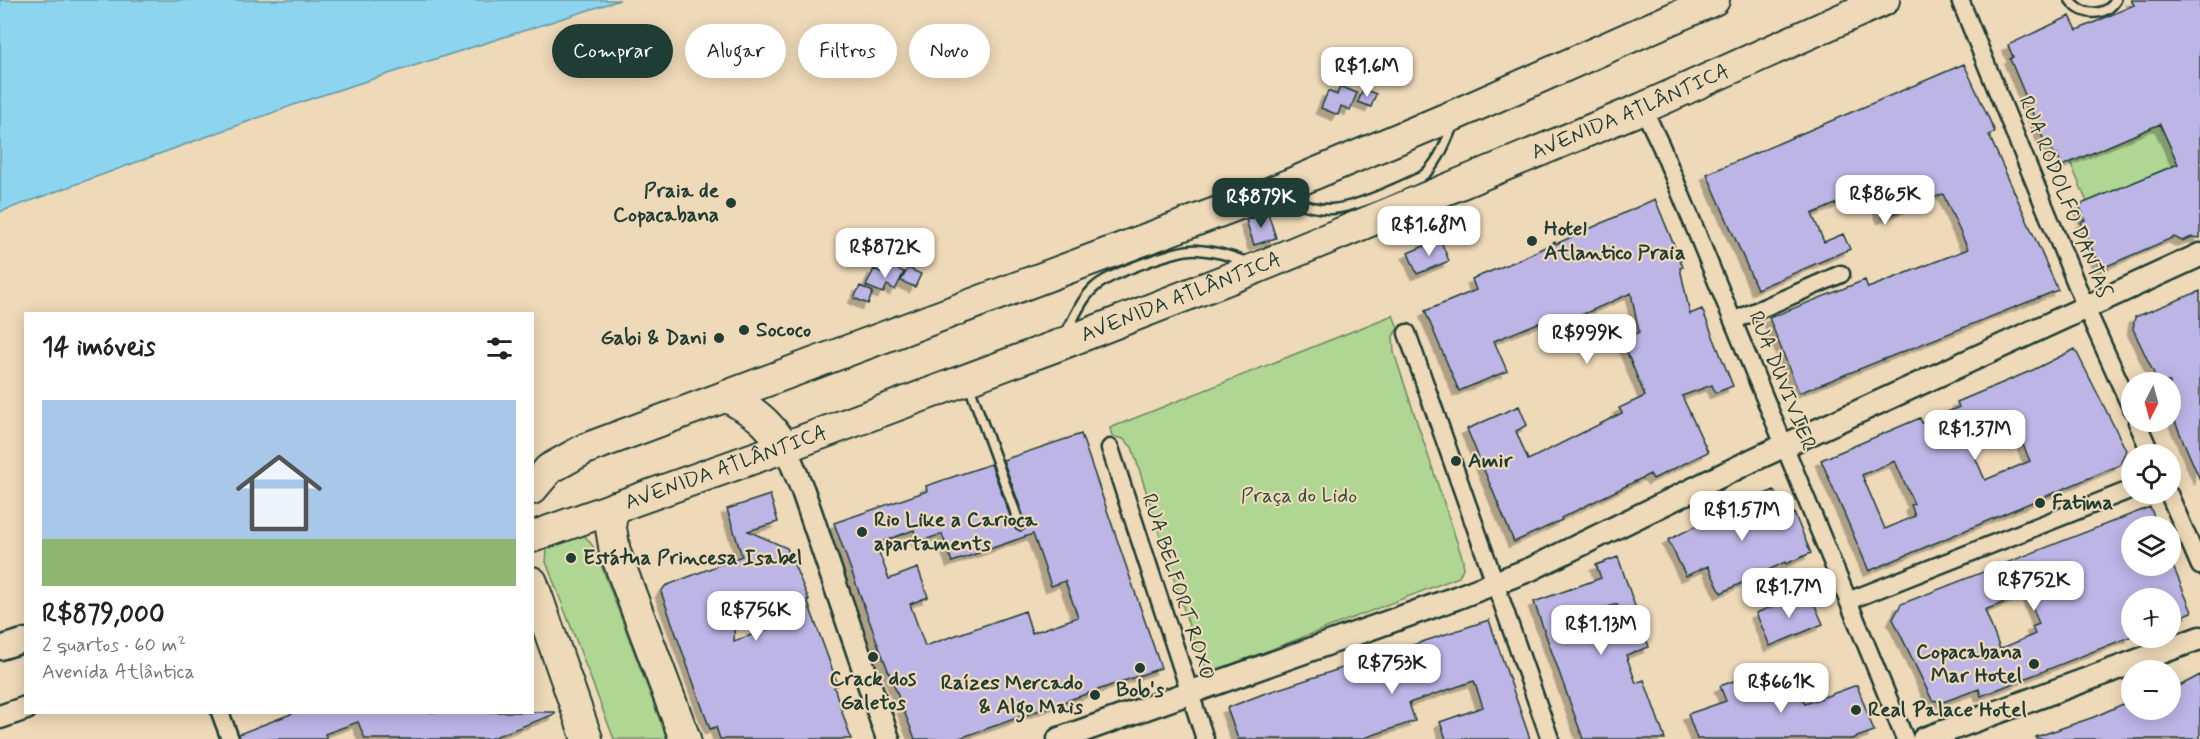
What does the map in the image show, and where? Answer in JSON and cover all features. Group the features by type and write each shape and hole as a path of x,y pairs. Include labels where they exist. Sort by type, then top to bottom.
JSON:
{"highway":[{"path":"534,487 549,469 585,449 1269,193 1457,114 1714,0"},
{"name":"AVENIDA ATLÂNTICA","path":"534,536 785,447 1059,345 1259,267 1643,108 1884,0"},
{"path":"726,396 770,425 785,447"},
{"path":"615,507 610,522 615,552 685,739"},
{"path":"534,591 540,619 580,737"}],"main road":[{"path":"1059,739 1494,583 1543,563 1784,446 2200,255"},
{"path":"785,447 803,491 888,739"},
{"path":"534,464 585,449"},
{"path":"1924,739 2200,638"},
{"path":"0,717 24,709"}],"street":[{"name":"RUA RODOLFO DANTAS","path":"1960,0 2086,308 2121,386"},
{"name":"RUA DUVIVIER","path":"1643,108 1661,146 1905,739"},
{"path":"1733,321 1840,274"},
{"path":"1407,333 1550,739"},
{"name":"RUA BELFORT ROXO","path":"1110,448 1205,739"},
{"path":"1848,601 2121,493"},
{"path":"2173,504 2200,566"},
{"path":"221,714 230,739"}],"lane":[{"path":"2070,0 2084,12 2093,14 2113,6 2116,0"},
{"path":"1269,193 1305,205 1332,209 1350,206 1421,177 1436,162 1457,114"},
{"path":"1059,345 1093,288 1106,278 1177,252 1196,249 1215,252 1259,267"},
{"path":"967,379 1020,525"}],"green space":[{"path":"2160,124 2178,164 2087,202 2070,162"},
{"name":"Praça do Lido","path":"1393,315 1398,328 1393,336 1394,353 1463,560 1463,568 1459,577 1220,669 1209,669 1200,660 1132,447 1123,439 1112,436 1110,428"},
{"path":"579,534 586,537 595,549 667,739 614,739 546,562 547,549 551,541"}],"water":[{"path":"0,0 620,0 310,99 0,212"}],"building":[{"path":"2131,0 2200,0 2200,238 2192,237 2182,241 2174,237 2100,269 2081,222 2085,220 2079,205 2178,164 2160,124 2062,166 2057,154 2054,155 2048,142 2045,143 2010,59 2013,57 2008,45 2070,16 2077,30 2134,5"},
{"path":"1964,64 1995,132 1989,135 2058,290 1799,393 1769,318 1865,280 1868,288 1968,249 1943,194 1883,218 1871,189 1812,214 1824,242 1843,234 1850,249 1757,289 1707,174"},
{"path":"1340,86 1357,93 1350,110 1341,106 1338,115 1321,108 1328,91 1337,95"},
{"path":"1363,89 1376,94 1371,107 1358,102"},
{"path":"1655,199 1683,267 1680,268 1690,314 1702,309 1733,386 1715,393 1712,385 1682,396 1708,452 1653,479 1650,474 1514,542 1467,429 1519,406 1527,425 1516,431 1528,460 1622,413 1619,408 1645,396 1622,340 1639,332 1631,293 1552,328 1548,319 1494,341 1507,371 1459,391 1425,311 1476,290 1472,279"},
{"path":"1268,213 1276,238 1254,245 1246,220"},
{"path":"1440,239 1449,261 1417,274 1408,253"},
{"path":"887,264 904,272 895,290 887,285 883,293 866,286 874,269 883,273"},
{"path":"908,268 921,274 915,287 901,281"},
{"path":"860,286 873,292 868,304 854,298"},
{"path":"2200,291 2200,480 2179,432 2181,372 2153,372 2133,329 2135,317"},
{"path":"2075,349 2123,444 2121,444 2121,462 2120,465 1869,571 1821,460 1920,418 1922,423 1959,407 1957,402 2033,370","holes":["2017,431 2030,461 1985,480 1972,450","1895,461 1914,504 1911,505 1915,516 1885,529 1862,475"]},
{"path":"1081,434 1161,668 957,739 915,739 834,523 927,491 926,486 991,464 1014,527 1022,531 1026,523 1003,460","holes":["914,530 918,542 942,534 952,562 1033,534 1051,586 1065,581 1078,617 1032,633 1025,611 925,646 910,604 928,597 918,568 889,579 876,544"]},
{"path":"1774,490 1786,517 1794,513 1811,553 1786,564 1785,562 1721,593 1708,566 1686,576 1668,540"},
{"path":"770,495 778,522 748,531 787,548 809,600 807,600 838,685 834,687 851,739 720,739 716,727 710,729 661,592 665,586 742,556 727,509","holes":["757,597 775,627 734,641 735,604"]},
{"path":"2150,507 2154,516 2127,516"},
{"path":"2121,518 2121,576 2177,576 2192,612 2181,616 2181,588 2121,588 2121,640 1981,696 1979,689 1943,702 1932,700 1893,619 1901,604","holes":["2027,593 2039,624 2032,627 2035,634 2000,649 1985,610"]},
{"path":"1618,557 1649,647 1626,655 1636,683 1644,680 1665,739 1583,739 1534,602 1601,578 1596,565","holes":["1617,604 1627,632 1597,643 1586,615"]},
{"path":"1809,592 1823,624 1770,646 1756,613"},
{"path":"1489,620 1530,739 1446,739 1440,722 1483,707 1474,681 1409,703 1415,721 1361,739 1238,739 1227,708 1263,694"},
{"path":"1758,672 1765,691 1796,680 1805,704 1857,685 1874,731 1852,739 1697,739 1688,714 1726,701 1720,686"},
{"path":"2200,675 2200,739 2037,739 2036,737 2121,705 2121,720 2181,720 2181,685"},
{"path":"534,712 555,712 555,714 489,739 365,739 358,722 325,734 327,739 240,739 239,734 291,714 534,714"}],"place":[{"name":"Praia de Copacabana","path":"731,203"},
{"name":"Hotel Atlantico Praia","path":"1532,241"},
{"name":"Sococo","path":"744,330"},
{"name":"Gabi & Dani","path":"719,338"},
{"name":"Amir","path":"1456,461"},
{"name":"Fatima","path":"2040,503"},
{"name":"Rio Like a Carioca apartaments","path":"862,532"},
{"name":"Estátua Princesa Isabel","path":"571,558"},
{"name":"Crack dos Galetos","path":"873,657"},
{"name":"Copacabana Mar Hotel","path":"2034,664"},
{"name":"Bob's","path":"1140,668"},
{"name":"Raízes Mercado & Algo Mais","path":"1095,695"},
{"name":"Real Palace Hotel","path":"1856,710"}]}
